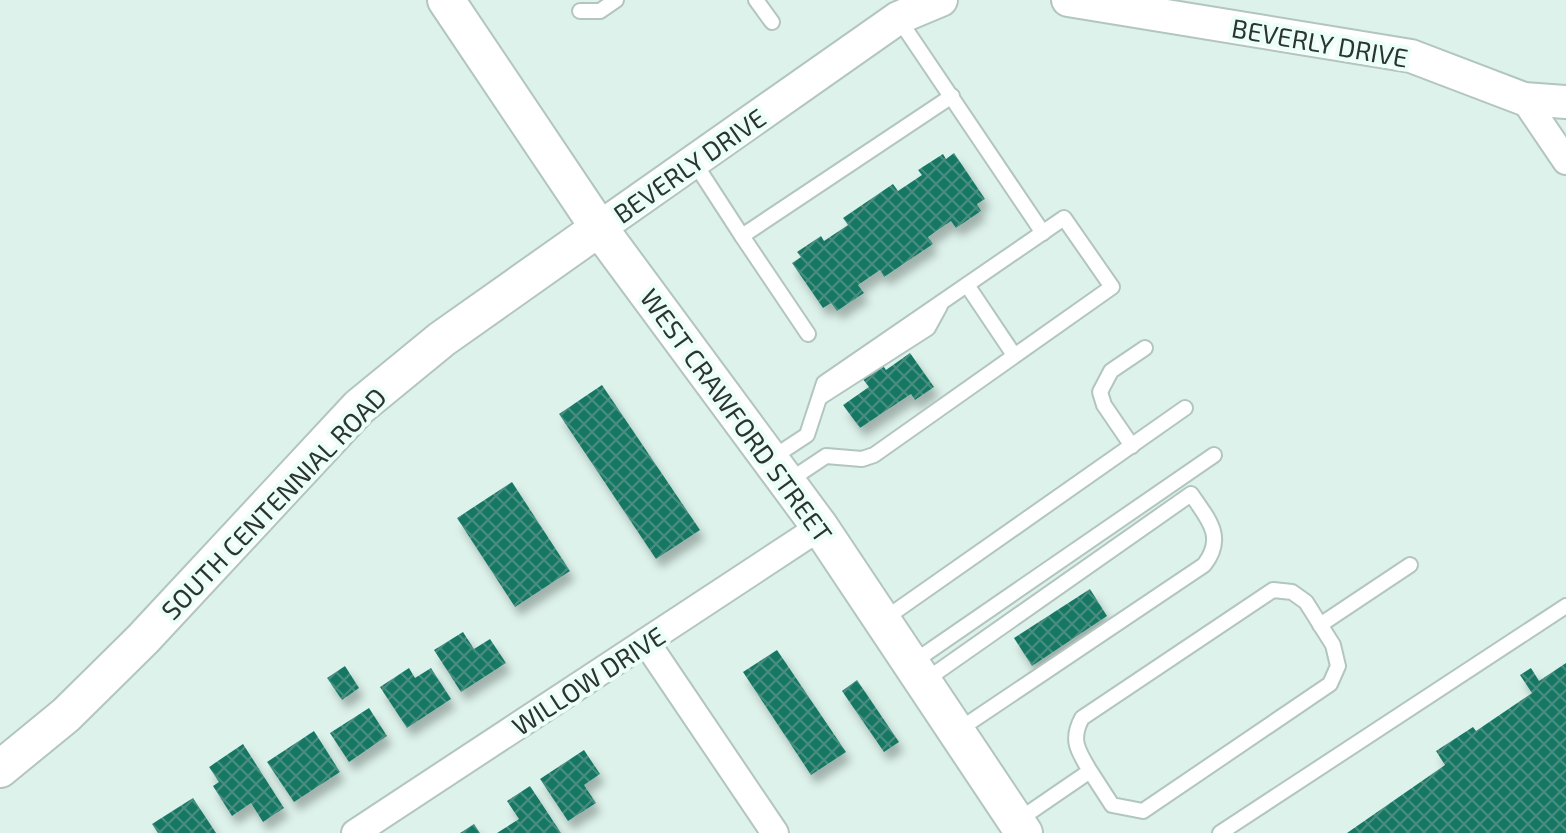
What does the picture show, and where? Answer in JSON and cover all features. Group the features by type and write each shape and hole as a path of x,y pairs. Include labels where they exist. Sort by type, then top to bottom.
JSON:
{"main road":[{"name":"WEST CRAWFORD STREET","path":"446,0 599,228 820,527 1020,827"},
{"name":"SOUTH CENTENNIAL ROAD","path":"0,769 66,715 143,639 359,407 442,339 599,228"}],"street":[{"name":"BEVERLY DRIVE","path":"599,228 694,162 893,9 941,0"},
{"name":"BEVERLY DRIVE","path":"1068,0 1411,56 1524,99 1566,102"},
{"path":"1524,99 1566,161"},
{"name":"WILLOW DRIVE","path":"355,833 820,527"},
{"path":"646,642 775,833"}],"lane":[{"path":"580,11 600,11 616,0"},
{"path":"756,0 772,22"},
{"path":"893,9 1043,233"},
{"path":"742,236 952,96"},
{"path":"694,162 808,334"},
{"path":"1064,218 1112,287 874,455 862,459 826,456 779,470 807,435 817,399 928,328 942,302 1064,218"},
{"path":"967,285 1014,355"},
{"path":"1132,446 1104,405 1100,392 1111,371 1145,348"},
{"path":"882,620 1185,408"},
{"path":"918,673 1214,455"},
{"path":"956,731 1204,565 1214,552 1216,531 1181,478"},
{"path":"918,673 1191,494"},
{"path":"1320,625 1410,565"},
{"path":"1273,590 1292,592 1299,597 1333,645 1338,666 1330,684 1143,811 1112,805 1090,771 1075,746 1074,732 1082,718 1273,590"},
{"path":"1220,833 1566,606"},
{"path":"1020,827 1090,771"}],"building":[{"path":"954,153 985,199 977,204 981,211 956,228 951,221 928,237 933,244 884,277 880,270 858,285 864,293 837,311 831,303 823,308 792,263 801,257 797,252 821,236 824,241 848,225 843,218 893,184 898,191 922,175 918,170 943,154 946,159"},
{"path":"910,353 934,387 915,400 911,394 860,428 843,405 869,387 862,378 882,364 886,370"},
{"path":"602,385 700,530 656,559 559,414"},
{"path":"512,482 570,571 515,607 457,518"},
{"path":"1090,589 1107,616 1032,666 1014,638"},
{"path":"463,632 474,649 490,639 506,663 461,692 434,650"},
{"path":"777,650 846,752 811,775 743,672"},
{"path":"1566,663 1566,833 1347,833 1445,765 1436,751 1473,727 1476,731 1532,693 1520,675 1531,668 1539,681"},
{"path":"345,666 359,688 342,700 327,678"},
{"path":"409,668 415,678 431,668 451,699 407,728 380,687"},
{"path":"857,680 899,742 884,752 842,691"},
{"path":"369,708 387,736 349,762 330,733"},
{"path":"314,731 340,772 294,802 267,762"},
{"path":"243,744 284,808 263,822 251,803 232,816 213,786 219,782 209,767"},
{"path":"584,750 600,774 584,785 596,803 568,821 540,779"},
{"path":"530,786 561,833 497,833 519,819 507,801"},
{"path":"193,798 216,833 158,833 152,824"},
{"path":"474,824 480,833 460,833"}]}
